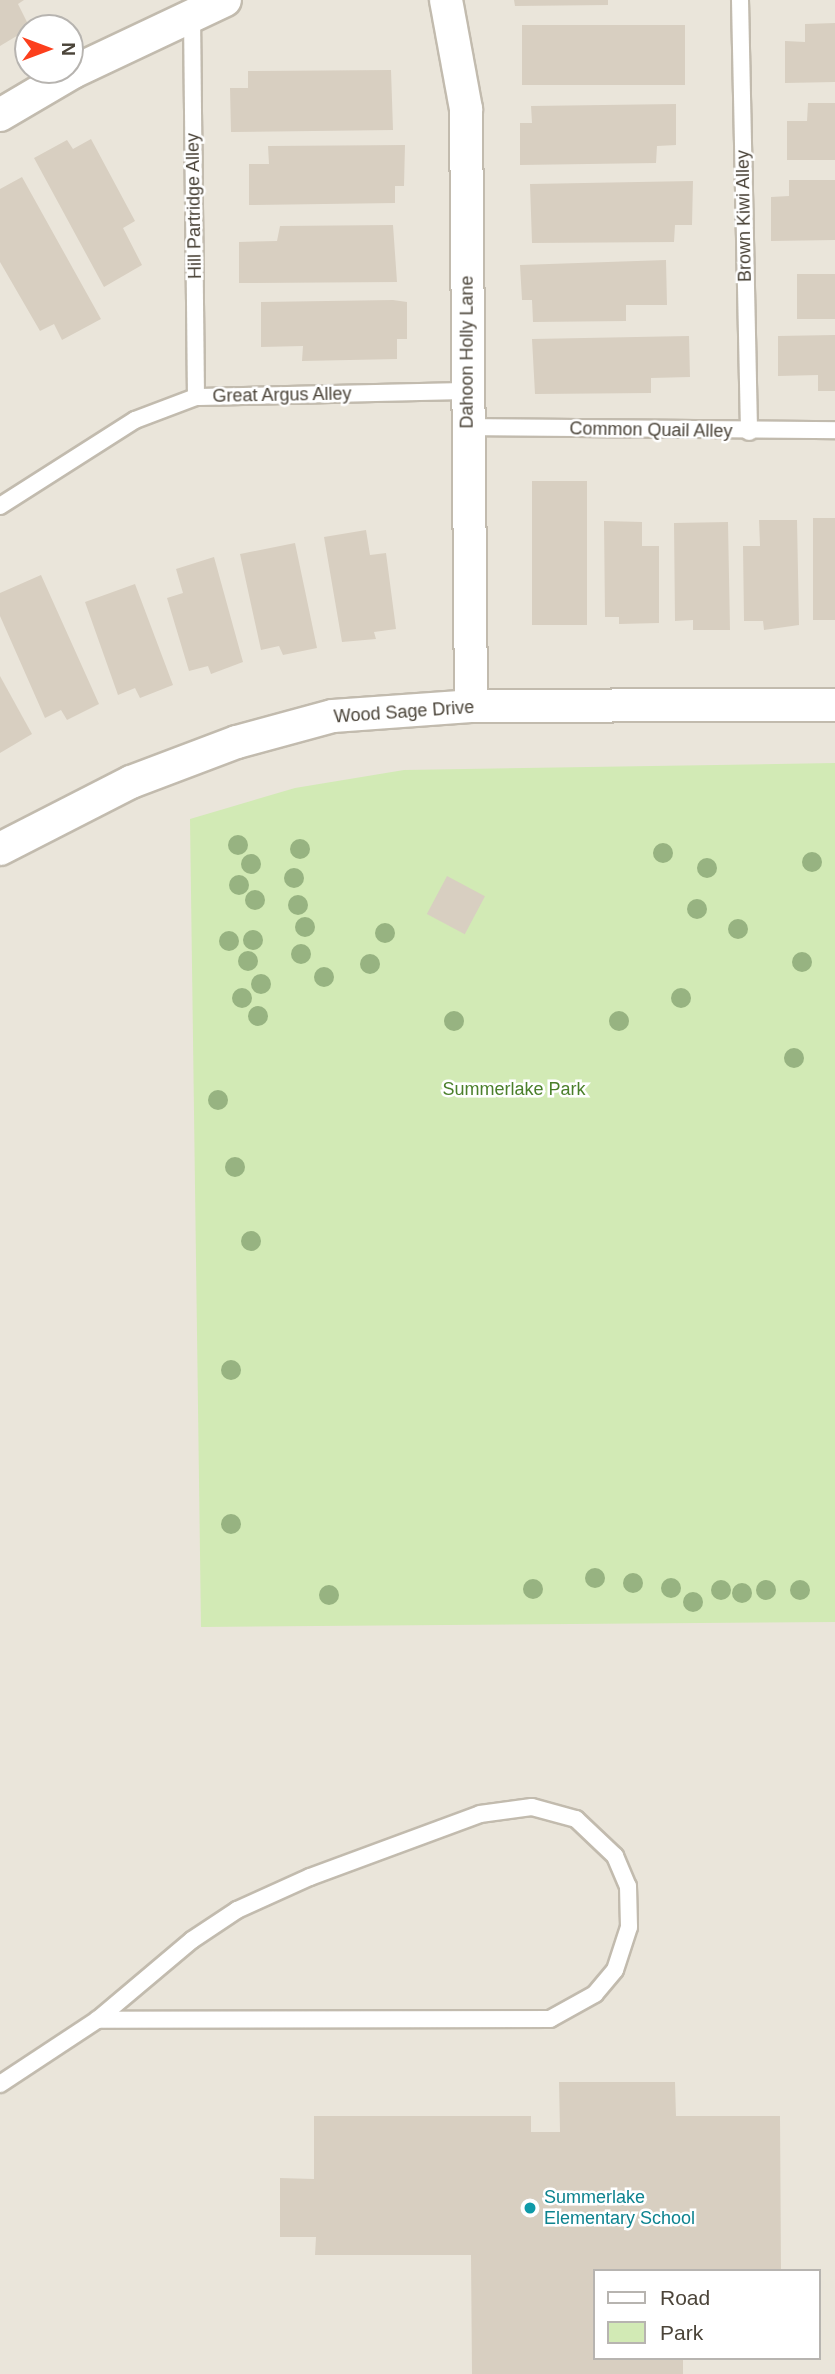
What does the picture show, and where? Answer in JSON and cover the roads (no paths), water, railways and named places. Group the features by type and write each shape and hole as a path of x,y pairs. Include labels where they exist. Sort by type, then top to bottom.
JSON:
{"street":[{"path":"0,115 73,72 225,0"},
{"name":"Dahoon Holly Lane","path":"446,0 466,109 471,706"},
{"name":"Wood Sage Drive","path":"0,849 131,782 237,742 332,716 471,706 835,705"}],"lane":[{"name":"Brown Kiwi Alley","path":"740,0 749,432"},
{"name":"Hill Partridge Alley","path":"192,15 196,397"},
{"name":"Great Argus Alley","path":"0,506 135,420 196,397 467,391"},
{"name":"Common Quail Alley","path":"467,427 749,432 835,430"},
{"path":"0,2084 97,2020 192,1940 237,1910 310,1877 480,1814 532,1807 576,1819 608,1847 628,1886 629,1927 615,1970 595,1994 550,2019 97,2020"}],"place":[{"name":"Summerlake Elementary School","path":"530,2208"}],"park label":[{"name":"Summerlake Park","path":"514,1089"}]}
